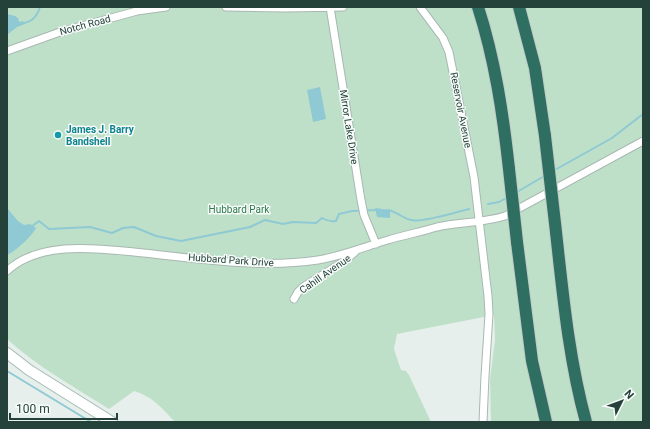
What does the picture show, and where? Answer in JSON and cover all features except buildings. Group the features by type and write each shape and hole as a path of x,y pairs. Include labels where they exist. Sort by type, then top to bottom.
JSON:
{"highway":[{"path":"478,7 500,94 532,361 546,422"},
{"path":"519,7 537,80 569,343 586,422"}],"main road":[{"path":"7,353 29,370 112,422"}],"street":[{"name":"Notch Road","path":"7,51 60,32 137,11 166,7"},
{"path":"226,7 343,7"},
{"name":"Mirror Lake Drive","path":"330,7 361,200 364,215 376,244"},
{"name":"Reservoir Avenue","path":"420,7 443,38 449,52 474,177 489,314 484,422"},
{"path":"479,222 506,216 643,141"},
{"name":"Hubbard Park Drive","path":"7,271 24,259 36,255 66,250 100,249 257,263 285,263 318,260 453,224 479,222"},
{"name":"Cahill Avenue","path":"294,299 303,287 343,262 358,250"}],"green space":[{"name":"Hubbard Park","path":"7,7 643,7 643,422 491,422 490,379 495,340 494,315 397,334 394,349 401,370 406,371 409,375 431,422 175,422 157,404 140,393 134,391 109,409 56,376 31,359 7,339"}],"water":[{"path":"7,14 15,16 20,22 22,21 25,24 17,27 7,35"},
{"path":"320,87 326,119 313,122 307,90"},
{"path":"7,208 18,221 24,225 30,224 36,228 23,243 7,255"},
{"path":"375,208 390,210 390,218 377,217"}],"waterway":[{"path":"24,23 34,18 40,7"},
{"path":"553,171 612,138 643,114"},
{"path":"517,192 546,175"},
{"path":"488,204 499,202 508,197"},
{"path":"388,210 416,221 431,219 469,209"},
{"path":"31,227 39,221 49,229 90,227 112,233 123,228 134,227 156,236 181,241 250,227 265,220 283,224 293,222 316,223 322,218 329,221 336,221 339,214 352,211 378,210"},
{"path":"7,371 91,422"}],"place":[{"name":"James J. Barry Bandshell","path":"58,135"}]}
